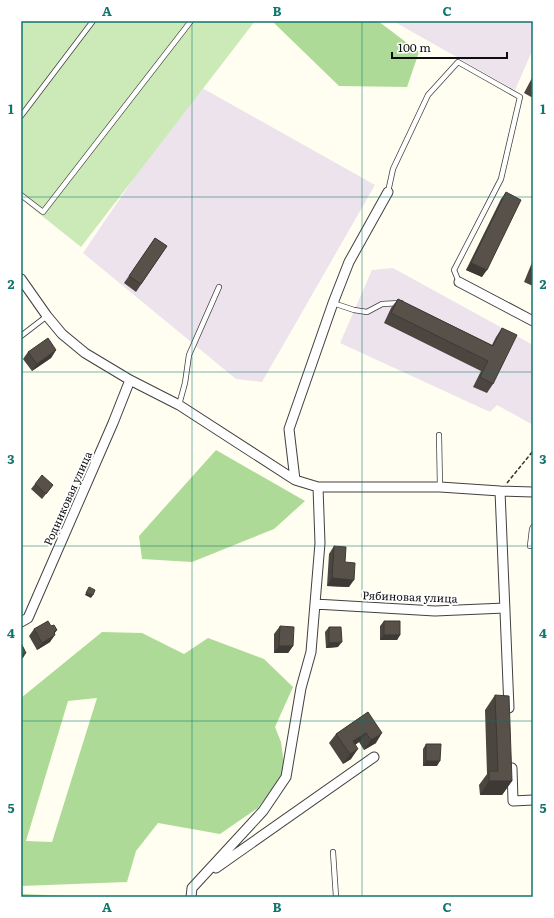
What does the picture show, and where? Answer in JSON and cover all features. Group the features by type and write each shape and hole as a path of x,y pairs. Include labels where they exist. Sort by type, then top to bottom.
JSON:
{"street":[{"path":"295,480 289,429 349,262 388,192"},
{"path":"21,279 47,316 62,334 85,353 130,380 179,405 295,480 318,487 440,487 533,492"},
{"path":"459,282 533,321"},
{"name":"Родниковая улица","path":"21,622 28,618 113,423 130,380"},
{"path":"191,897 192,888 263,811 286,777 300,688 311,652 320,543 318,487"},
{"path":"500,491 510,716"},
{"name":"Рябиновая улица","path":"315,604 435,611 505,608"},
{"path":"202,878 374,757"},
{"path":"511,762 513,801 533,800"}],"lane":[{"path":"21,116 93,21"},
{"path":"21,195 43,212 191,21"},
{"path":"388,192 393,169 428,95 458,62 520,97 501,179 454,270 459,282"},
{"path":"179,405 185,383 189,355 219,287"},
{"path":"333,303 354,310 367,312 382,304 402,302 409,306"},
{"path":"21,336 47,316"},
{"path":"439,434 440,487"},
{"path":"533,527 530,546 533,546"},
{"path":"333,852 336,897"}],"path":[{"path":"500,491 533,451"}],"shaded area":[{"path":"393,21 533,21 533,49 515,90"},
{"path":"197,85 375,185 262,382 236,379 83,253"},
{"path":"393,268 533,345 533,425 497,405 490,412 340,343 372,270"}],"green space":[{"path":"21,21 255,21 81,247 21,199"},
{"path":"272,21 378,21 419,52 407,87 339,86"},
{"path":"216,450 305,501 274,529 192,562 142,559 139,536"},
{"path":"102,632 142,633 184,654 208,638 264,659 293,687 275,727 281,742 285,771 258,808 220,834 158,823 136,851 127,882 21,886 21,698","holes":["97,698 52,842 26,841 68,701"]},
{"path":"21,894 93,897 21,897"}],"building":[{"path":"506,192 521,200 487,270 471,263"},
{"path":"155,238 167,246 141,284 129,276"},
{"path":"533,266 533,273 530,272"},
{"path":"398,299 493,346 502,328 517,335 493,384 480,377 488,361 391,313"},
{"path":"48,338 56,350 37,364 28,352"},
{"path":"42,475 53,485 46,494 35,484"},
{"path":"334,546 346,547 345,562 355,563 354,580 332,578"},
{"path":"89,587 95,590 93,595 86,593"},
{"path":"48,621 51,626 54,625 57,630 54,632 55,635 42,643 34,629"},
{"path":"384,621 400,621 400,635 384,635"},
{"path":"280,626 294,627 293,646 279,646"},
{"path":"329,627 341,627 342,642 329,643"},
{"path":"21,643 26,653 21,656"},
{"path":"495,695 509,696 512,781 489,781 489,771 498,771"},
{"path":"368,712 382,733 371,740 366,733 353,741 358,749 350,754 336,734"},
{"path":"426,744 441,744 440,761 426,761"}]}
